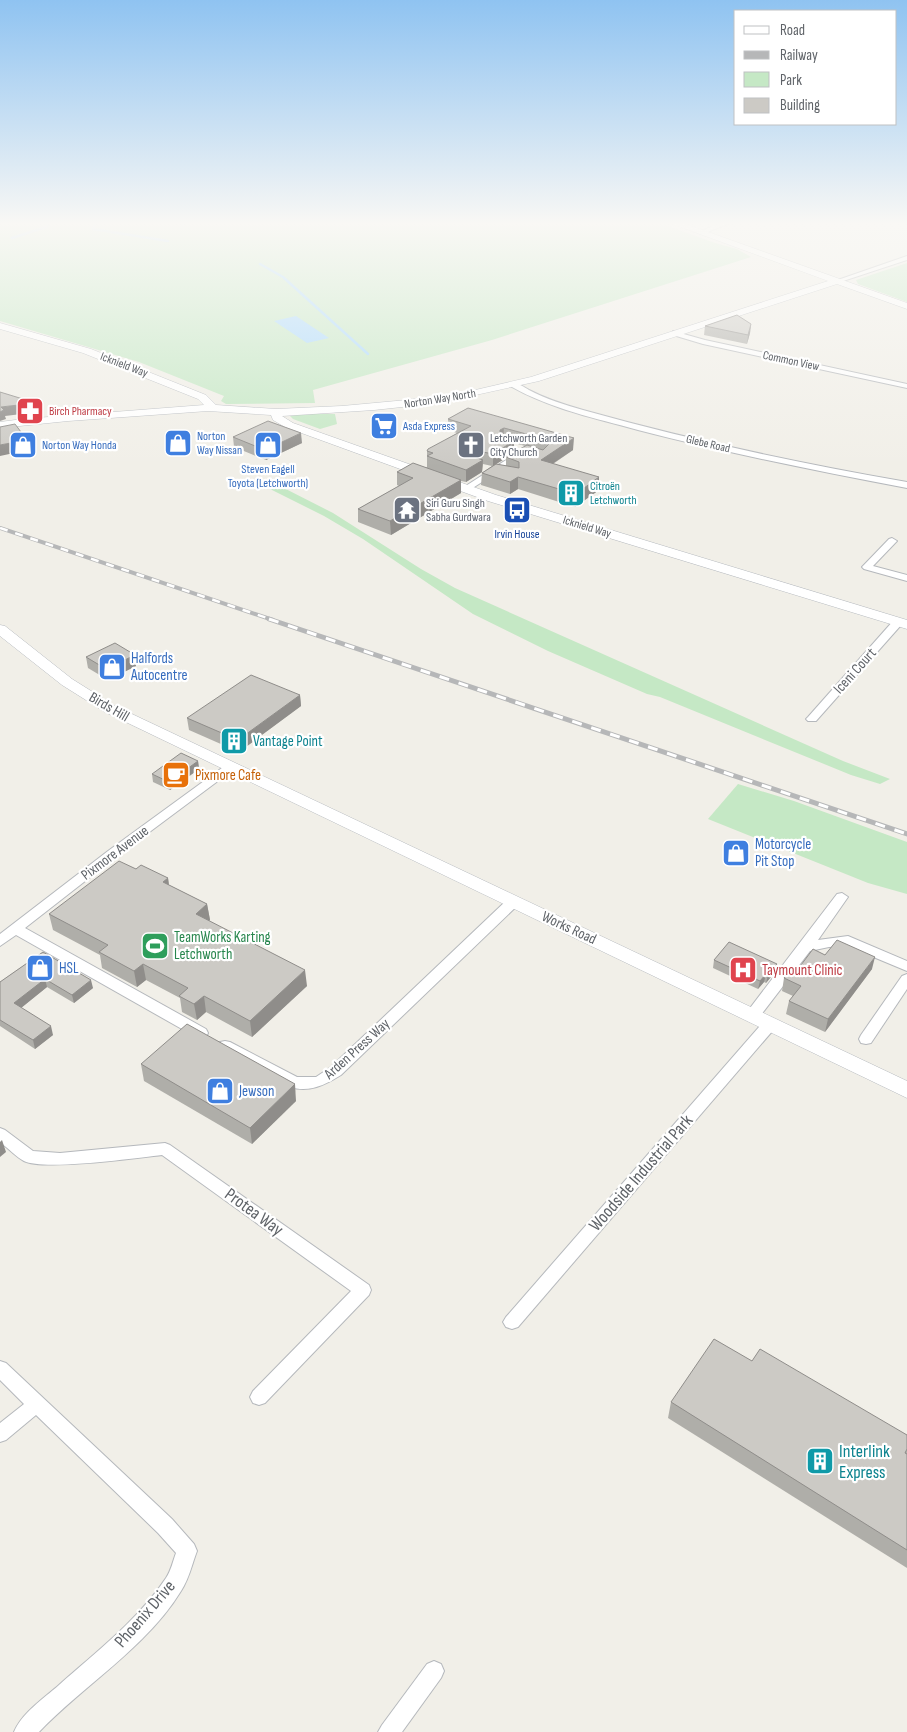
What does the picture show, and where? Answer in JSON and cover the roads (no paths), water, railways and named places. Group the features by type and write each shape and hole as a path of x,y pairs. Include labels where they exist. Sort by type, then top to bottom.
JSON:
{"street":[{"name":"Norton Way North","path":"0,425 70,416 213,408 276,412 376,408 422,403 478,394 515,385 767,304"},
{"name":"Icknield Way","path":"0,326 87,352 160,379 206,399 213,408"},
{"name":"Common View","path":"676,333 703,342 907,386"},
{"name":"Glebe Road","path":"515,385 547,400 654,432 822,469 907,485"},
{"name":"Icknield Way","path":"276,412 277,418 289,426 465,489 903,624"},
{"path":"465,489 526,452 512,447"},
{"path":"480,466 508,475"},
{"path":"892,541 867,567 907,578"},
{"name":"Iceni Court","path":"812,719 903,624"},
{"name":"Birds Hill","path":"0,629 67,682 110,709 230,767"},
{"name":"Works Road","path":"230,767 907,1090"},
{"name":"Pixmore Avenue","path":"0,940 230,767"},
{"path":"752,1016 842,897"},
{"name":"Arden Press Way","path":"16,929 295,1083 319,1082 336,1071 513,902"},
{"path":"805,948 829,942 848,942 907,966"},
{"path":"866,1039 907,979"},
{"name":"Woodside Industrial Park","path":"512,1322 770,1024"},
{"name":"Protea Way","path":"0,1134 30,1157 60,1159 165,1149 363,1290 259,1397"},
{"path":"0,1369 37,1404 0,1434"},
{"name":"Phoenix Drive","path":"26,1732 43,1713 122,1643 153,1611 175,1583 187,1551 165,1526 37,1404"},
{"path":"389,1732 434,1671"}],"water":[{"path":"296,316 329,338 307,343 274,321"}],"waterway":[{"path":"313,304 368,354"}],"railway":[{"path":"0,528 273,620"},
{"path":"269,619 907,834"}],"place":[{"name":"Birch Pharmacy","path":"30,411"},
{"name":"Asda Express","path":"384,426"},
{"name":"Norton Way Nissan","path":"178,443"},
{"name":"Norton Way Honda","path":"23,445"},
{"name":"Steven Eagell Toyota (Letchworth)","path":"268,445"},
{"name":"Letchworth Garden City Church","path":"471,445"},
{"name":"Citroën Letchworth","path":"571,493"},
{"name":"Siri Guru Singh Sabha Gurdwara","path":"407,510"},
{"name":"Irvin House","path":"517,510"},
{"name":"Halfords Autocentre","path":"112,667"},
{"name":"Vantage Point","path":"234,741"},
{"name":"Pixmore Cafe","path":"176,775"},
{"name":"Motorcycle Pit Stop","path":"736,853"},
{"name":"TeamWorks Karting Letchworth","path":"155,946"},
{"name":"HSL","path":"40,968"},
{"name":"Taymount Clinic","path":"743,970"},
{"name":"Jewson","path":"220,1091"},
{"name":"Interlink Express","path":"820,1461"}]}
